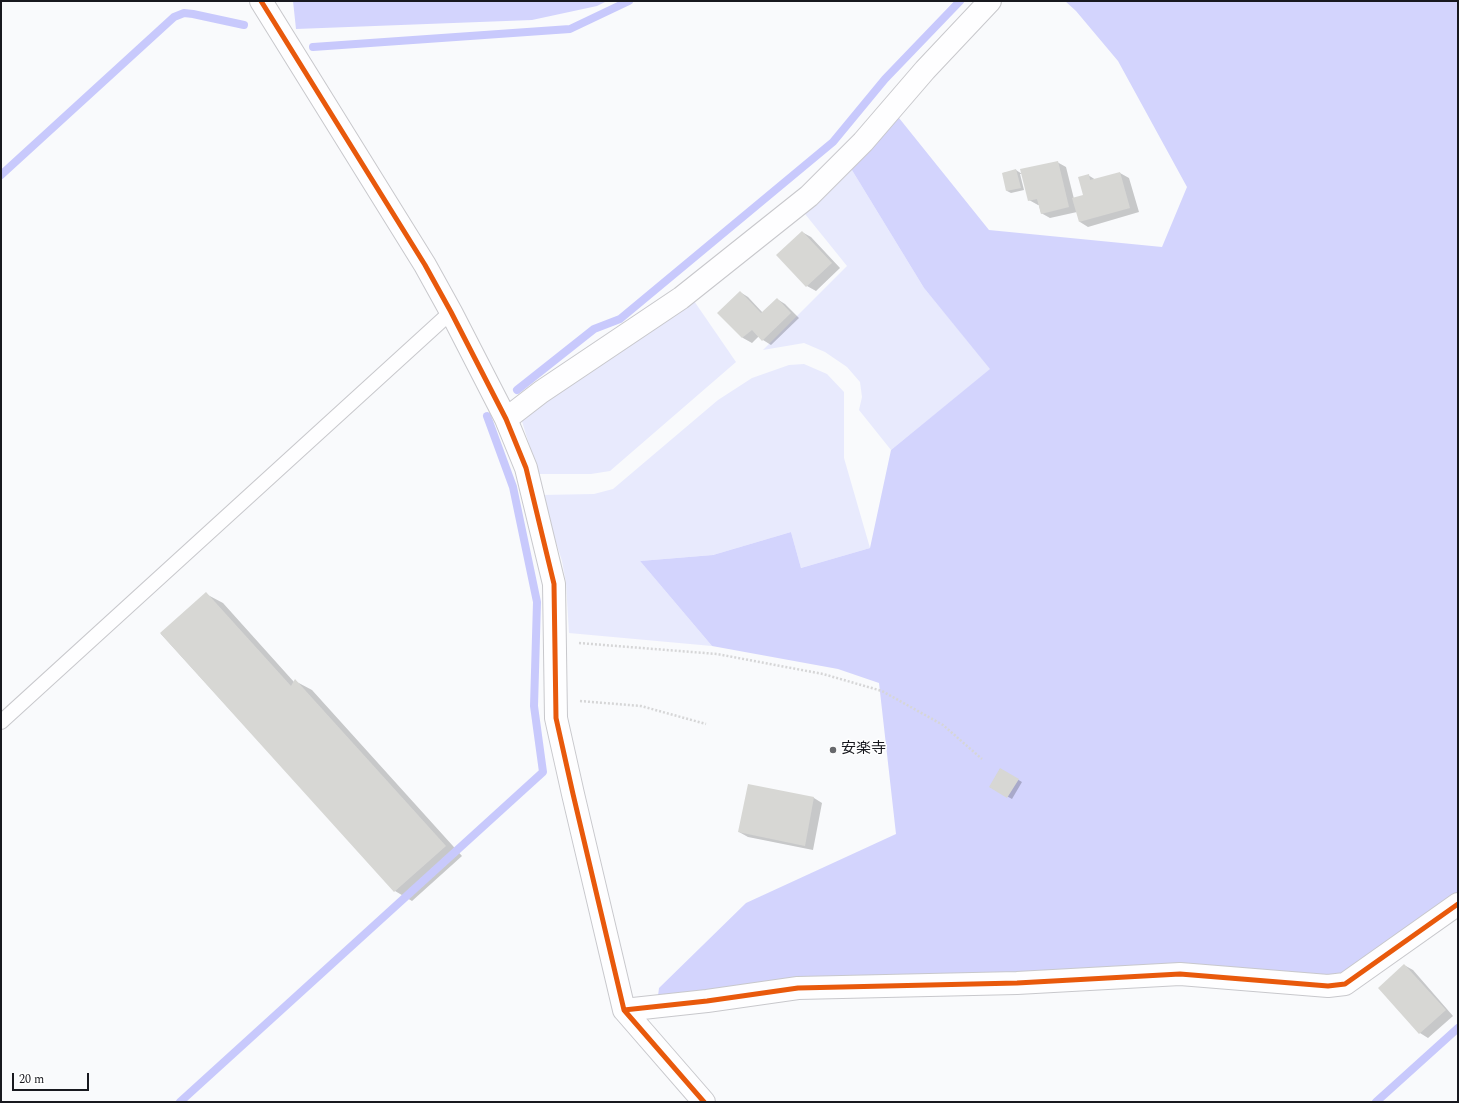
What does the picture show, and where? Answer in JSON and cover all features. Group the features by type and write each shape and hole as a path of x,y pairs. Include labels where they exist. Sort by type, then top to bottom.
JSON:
{"street":[{"path":"261,1 421,259 451,312 506,419 526,468 554,584 556,718 624,1010 704,1102"},
{"path":"506,419 541,392 681,298 809,196 863,142 925,70 990,1"},
{"path":"624,1010 706,1001 798,988 1017,983 1180,974 1328,986 1345,984 1458,904"}],"lane":[{"path":"1,722 451,312"}],"path":[{"path":"555,641 718,654 823,674 882,691 943,725 982,759"},
{"path":"556,699 641,706 706,724"}],"shaded area":[{"path":"293,1 607,1 597,6 532,20 296,29"},
{"path":"1065,1 1458,1 1458,895 1339,980 658,996 659,988 746,903 896,834 879,683 838,669 712,646 640,561 713,555 791,532 801,568 870,548 891,450 990,369 924,288 847,162 895,113 989,230 1162,247 1187,187 1118,61 1076,11"},
{"path":"847,162 924,288 991,369 891,450 859,410 862,397 860,382 847,367 825,352 804,343 763,350 847,266 801,209"},
{"path":"692,298 736,362 610,471 591,474 538,474 521,418"},
{"path":"804,364 827,374 844,392 844,458 870,548 801,568 791,532 713,555 640,561 712,646 569,633 566,583 562,561 541,495 594,494 613,489 718,400 752,378 789,365"}],"building":[{"path":"1058,161 1069,207 1041,214 1037,199 1028,201 1020,169"},
{"path":"1016,169 1021,188 1006,191 1002,173"},
{"path":"1120,172 1130,208 1079,222 1072,198 1083,195 1078,177 1089,174 1090,180"},
{"path":"802,231 832,263 806,287 776,255"},
{"path":"740,291 761,313 777,298 791,313 762,341 752,330 742,338 717,313"},
{"path":"206,592 291,686 295,679 446,846 394,892 160,633"},
{"path":"1000,768 1019,779 1007,798 989,787"},
{"path":"748,784 814,797 805,846 738,832"},
{"path":"1404,964 1446,1010 1419,1034 1378,988"}],"waterway":[{"path":"313,47 570,29 629,1"},
{"path":"517,390 594,329 620,319 833,142 885,79 960,1"},
{"path":"1,175 174,17 184,13 193,14 244,25"},
{"path":"180,1102 543,772 534,706 537,602 513,487 487,416"},
{"path":"1376,1102 1458,1028"}],"cycle path":[{"path":"261,1 425,265 506,419 526,468 554,584 556,718 624,1010 704,1102"},
{"path":"624,1010 707,1001 798,988 1017,983 1180,974 1328,986 1345,984 1458,904"}],"place":[{"name":"安楽寺","path":"833,750"}]}
